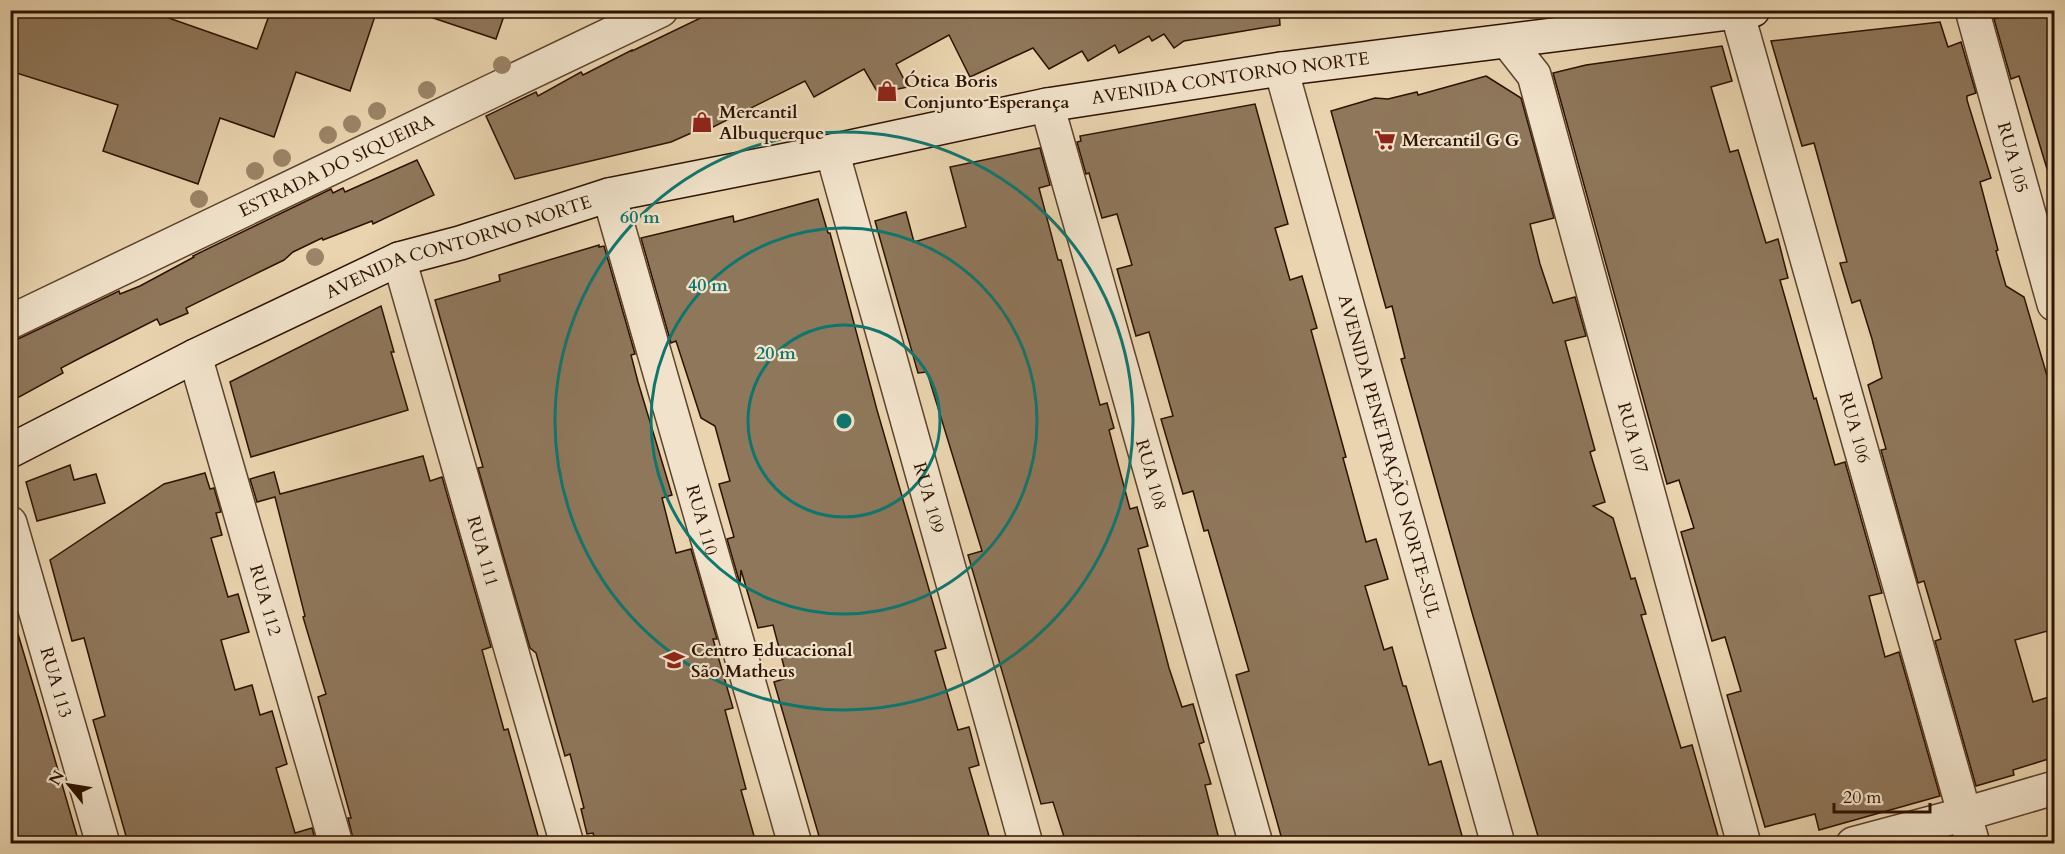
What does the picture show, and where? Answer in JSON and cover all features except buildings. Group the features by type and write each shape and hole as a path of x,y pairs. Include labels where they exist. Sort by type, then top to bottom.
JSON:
{"street":[{"name":"ESTRADA DO SIQUEIRA","path":"10,322 661,10"},
{"name":"RUA 105","path":"1972,10 2055,304"},
{"name":"AVENIDA CONTORNO NORTE","path":"10,451 195,356 399,260 609,195 1047,105 1281,69 1508,42 1669,15 1745,11"},
{"name":"RUA 106","path":"1745,11 1969,829"},
{"name":"RUA 107","path":"1508,42 1534,75 1743,843"},
{"name":"AVENIDA PENETRAÇÃO NORTE-SUL","path":"1281,69 1498,843"},
{"name":"RUA 108","path":"1047,105 1256,843"},
{"name":"RUA 109","path":"832,151 1026,843"},
{"name":"RUA 110","path":"609,195 795,843"},
{"name":"RUA 111","path":"399,260 567,843"},
{"name":"RUA 112","path":"195,356 336,843"},
{"name":"RUA 113","path":"10,523 103,843"},
{"path":"1853,843 1969,829 2055,788"}],"place":[{"name":"Ótica Boris Conjunto Esperança","path":"887,91"},
{"name":"Mercantil Albuquerque","path":"702,122"},
{"name":"Mercantil G G","path":"1385,140"},
{"name":"Centro Educacional São Matheus","path":"674,660"}]}
